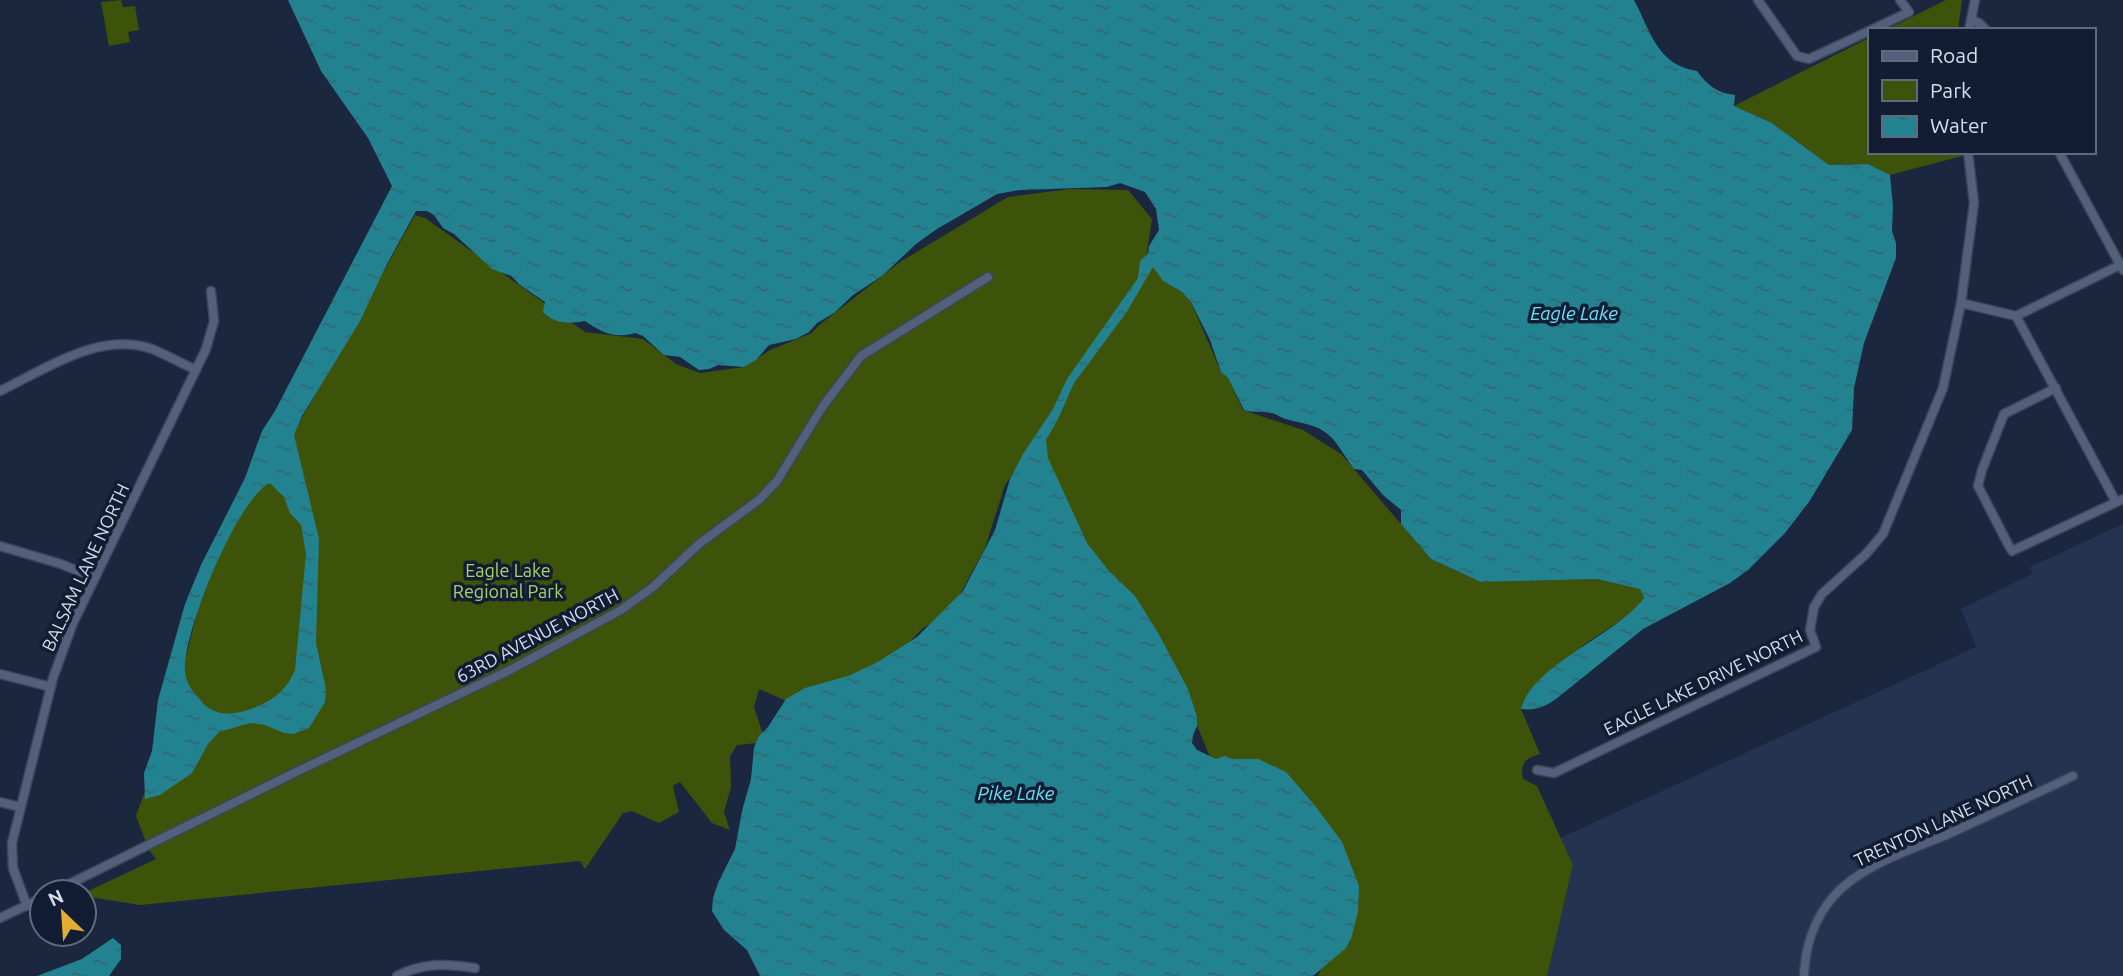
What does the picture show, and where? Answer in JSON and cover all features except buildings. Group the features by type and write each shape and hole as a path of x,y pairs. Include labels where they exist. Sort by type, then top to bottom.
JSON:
{"street":[{"path":"1758,0 1802,59 1809,59 1868,31"},
{"path":"1874,28 1909,12 1900,0"},
{"path":"1970,25 1975,0"},
{"name":"EAGLE LAKE DRIVE NORTH","path":"1537,770 1555,773 1816,647 1810,630 1814,607 1822,594 1866,554 1883,534 1943,388 1961,303 1974,203 1968,154"},
{"path":"1961,303 2016,316 2122,267 2060,154"},
{"name":"63RD AVENUE NORTH","path":"81,878 500,674 621,610 653,587 699,544 760,499 777,481 823,405 861,356 988,277"},
{"name":"BALSAM LANE NORTH","path":"27,906 16,881 11,855 20,807 51,687 69,632 212,336 214,321 211,291"},
{"path":"2016,316 2120,500 2012,551 1978,486 1982,470 2004,414 2056,388"},
{"path":"0,391 75,355 115,344 150,349 196,370"},
{"path":"0,546 61,564 95,578"},
{"path":"0,674 51,687"},
{"name":"TRENTON LANE NORTH","path":"1804,976 1810,941 1819,918 1833,897 1862,873 2073,776"},
{"path":"0,802 20,807"},
{"path":"0,918 27,906"},
{"path":"397,976 425,965 451,964 475,968"}],"shaded area":[{"path":"2123,524 2123,976 1547,976 1573,865 1560,838 1976,647 1961,609 2032,574 2030,567"}],"green space":[{"path":"121,0 123,7 135,6 139,30 128,32 130,42 109,46 101,2"},
{"path":"1946,0 1962,0 1958,28 1890,28"},
{"path":"1868,39 1868,154 1962,156 1890,175 1868,164 1829,165 1772,123 1734,106"},
{"name":"Eagle Lake Regional Park","path":"1070,189 1128,190 1152,219 1147,252 1163,281 1182,292 1191,302 1221,372 1228,378 1243,410 1303,430 1341,454 1431,559 1481,582 1597,579 1640,589 1644,598 1634,612 1582,646 1521,709 1540,754 1525,762 1522,769 1523,779 1537,786 1573,865 1547,976 1318,976 1335,936 1221,764 1209,755 1184,693 1015,470 1005,485 985,548 951,611 922,629 880,673 807,710 759,689 754,707 763,734 757,743 737,745 730,756 731,787 724,812 730,830 712,823 680,782 673,786 679,812 659,823 632,811 623,813 585,869 580,861 140,905 98,898 98,886 156,859 149,850 136,816 165,737 205,582 261,467 298,425 415,215 425,218 585,332 643,339 676,364 700,373 744,367 770,350 812,333 900,262 1008,197"}],"water":[{"name":"Eagle Lake","path":"288,0 1634,0 1651,35 1664,54 1684,68 1697,71 1718,90 1735,95 1734,106 1772,123 1829,165 1868,164 1890,175 1896,258 1864,343 1854,388 1852,430 1809,502 1785,533 1748,570 1730,583 1643,629 1552,702 1531,709 1521,709 1529,693 1542,678 1631,612 1644,598 1640,589 1597,579 1481,582 1431,559 1401,524 1401,510 1383,495 1362,470 1354,469 1326,433 1273,413 1244,410 1228,378 1221,372 1210,340 1191,302 1182,292 1163,281 1153,267 1126,313 1074,383 1046,440 1048,458 1087,543 1108,570 1135,596 1188,689 1197,717 1192,743 1197,750 1216,759 1225,756 1232,759 1258,759 1286,772 1342,842 1359,886 1358,911 1346,948 1313,976 760,976 747,950 724,930 712,911 718,883 735,849 751,779 754,748 759,736 786,699 805,688 848,676 878,662 917,637 963,591 995,530 1010,479 1023,454 1053,409 1067,379 1138,278 1140,261 1148,254 1149,246 1159,230 1156,209 1145,192 1120,183 1107,187 1020,190 997,194 916,244 882,276 853,295 809,332 796,339 769,345 756,360 744,367 718,365 699,370 680,357 664,355 643,336 635,333 615,335 585,321 568,323 552,319 543,312 545,302 511,276 492,269 454,234 443,228 434,215 427,211 416,211 360,321 302,416 294,435 319,539 316,643 326,689 325,702 309,728 293,734 250,723 219,732 208,744 192,773 160,795 145,799 144,773 152,751 158,700 185,604 201,565 245,478 262,431 275,411 392,186 368,138 321,71","holes":["270,483 284,497 290,513 301,525 306,554 295,670 282,690 264,703 236,713 218,712 203,703 187,680 186,653 192,629 214,569 242,514 257,494"]},
{"path":"113,938 121,945 121,959 109,976 37,976 82,959"}],"water label":[{"name":"Pike Lake","path":"1016,793"}]}
